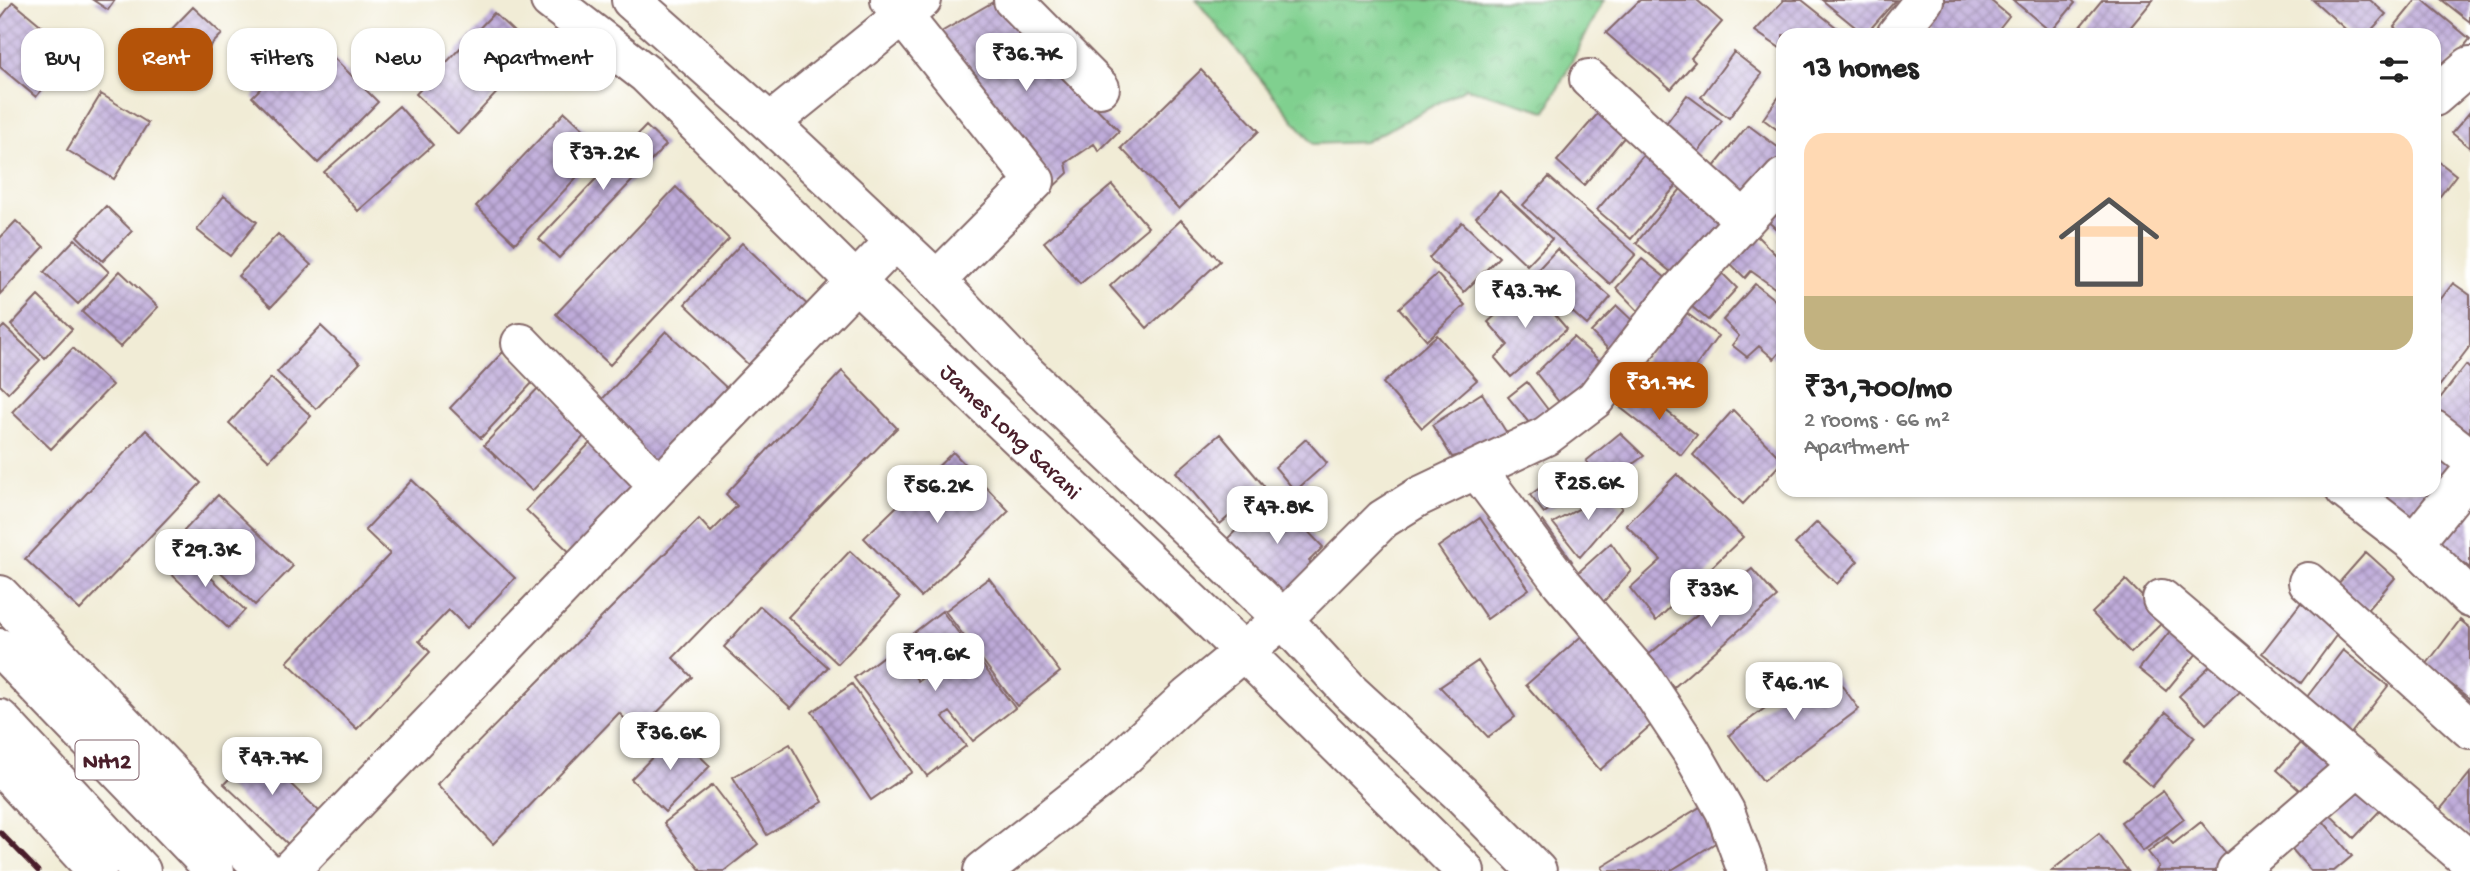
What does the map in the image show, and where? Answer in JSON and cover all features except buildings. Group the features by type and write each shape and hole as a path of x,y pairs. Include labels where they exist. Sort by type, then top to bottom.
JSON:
{"main road":[{"name":"James Long Sarani","path":"550,0 646,74 856,282 1245,653 1465,871"},
{"path":"631,0 770,124 895,241 1110,455 1283,619 1349,691 1462,795 1537,871"},
{"path":"1013,0 1100,88"},
{"path":"770,124 905,5 1035,181 936,281"},
{"path":"2441,91 2470,66"},
{"path":"1589,79 1743,219"},
{"path":"983,871 1100,779 1188,697 1245,653 1383,519 1418,497 1546,436 1595,399 1675,296 1776,185"},
{"path":"289,871 895,241"},
{"path":"521,343 659,486"},
{"path":"2441,435 2470,458"},
{"path":"1477,470 1561,582 1642,677 1725,811 1747,871"},
{"path":"2414,543 2470,474"},
{"path":"2354,497 2414,543 2470,598"},
{"path":"2308,582 2470,729"},
{"path":"0,595 265,871"},
{"path":"2162,599 2470,861"},
{"name":"NH12","path":"0,648 215,871"},
{"name":"NH12","path":"0,719 141,871"},
{"path":"0,765 97,871"},
{"path":"2236,871 2359,765"}],"green space":[{"path":"1196,0 1604,0 1546,111 1466,88 1365,142 1313,144"}],"railway":[{"path":"0,832 38,871"}]}
